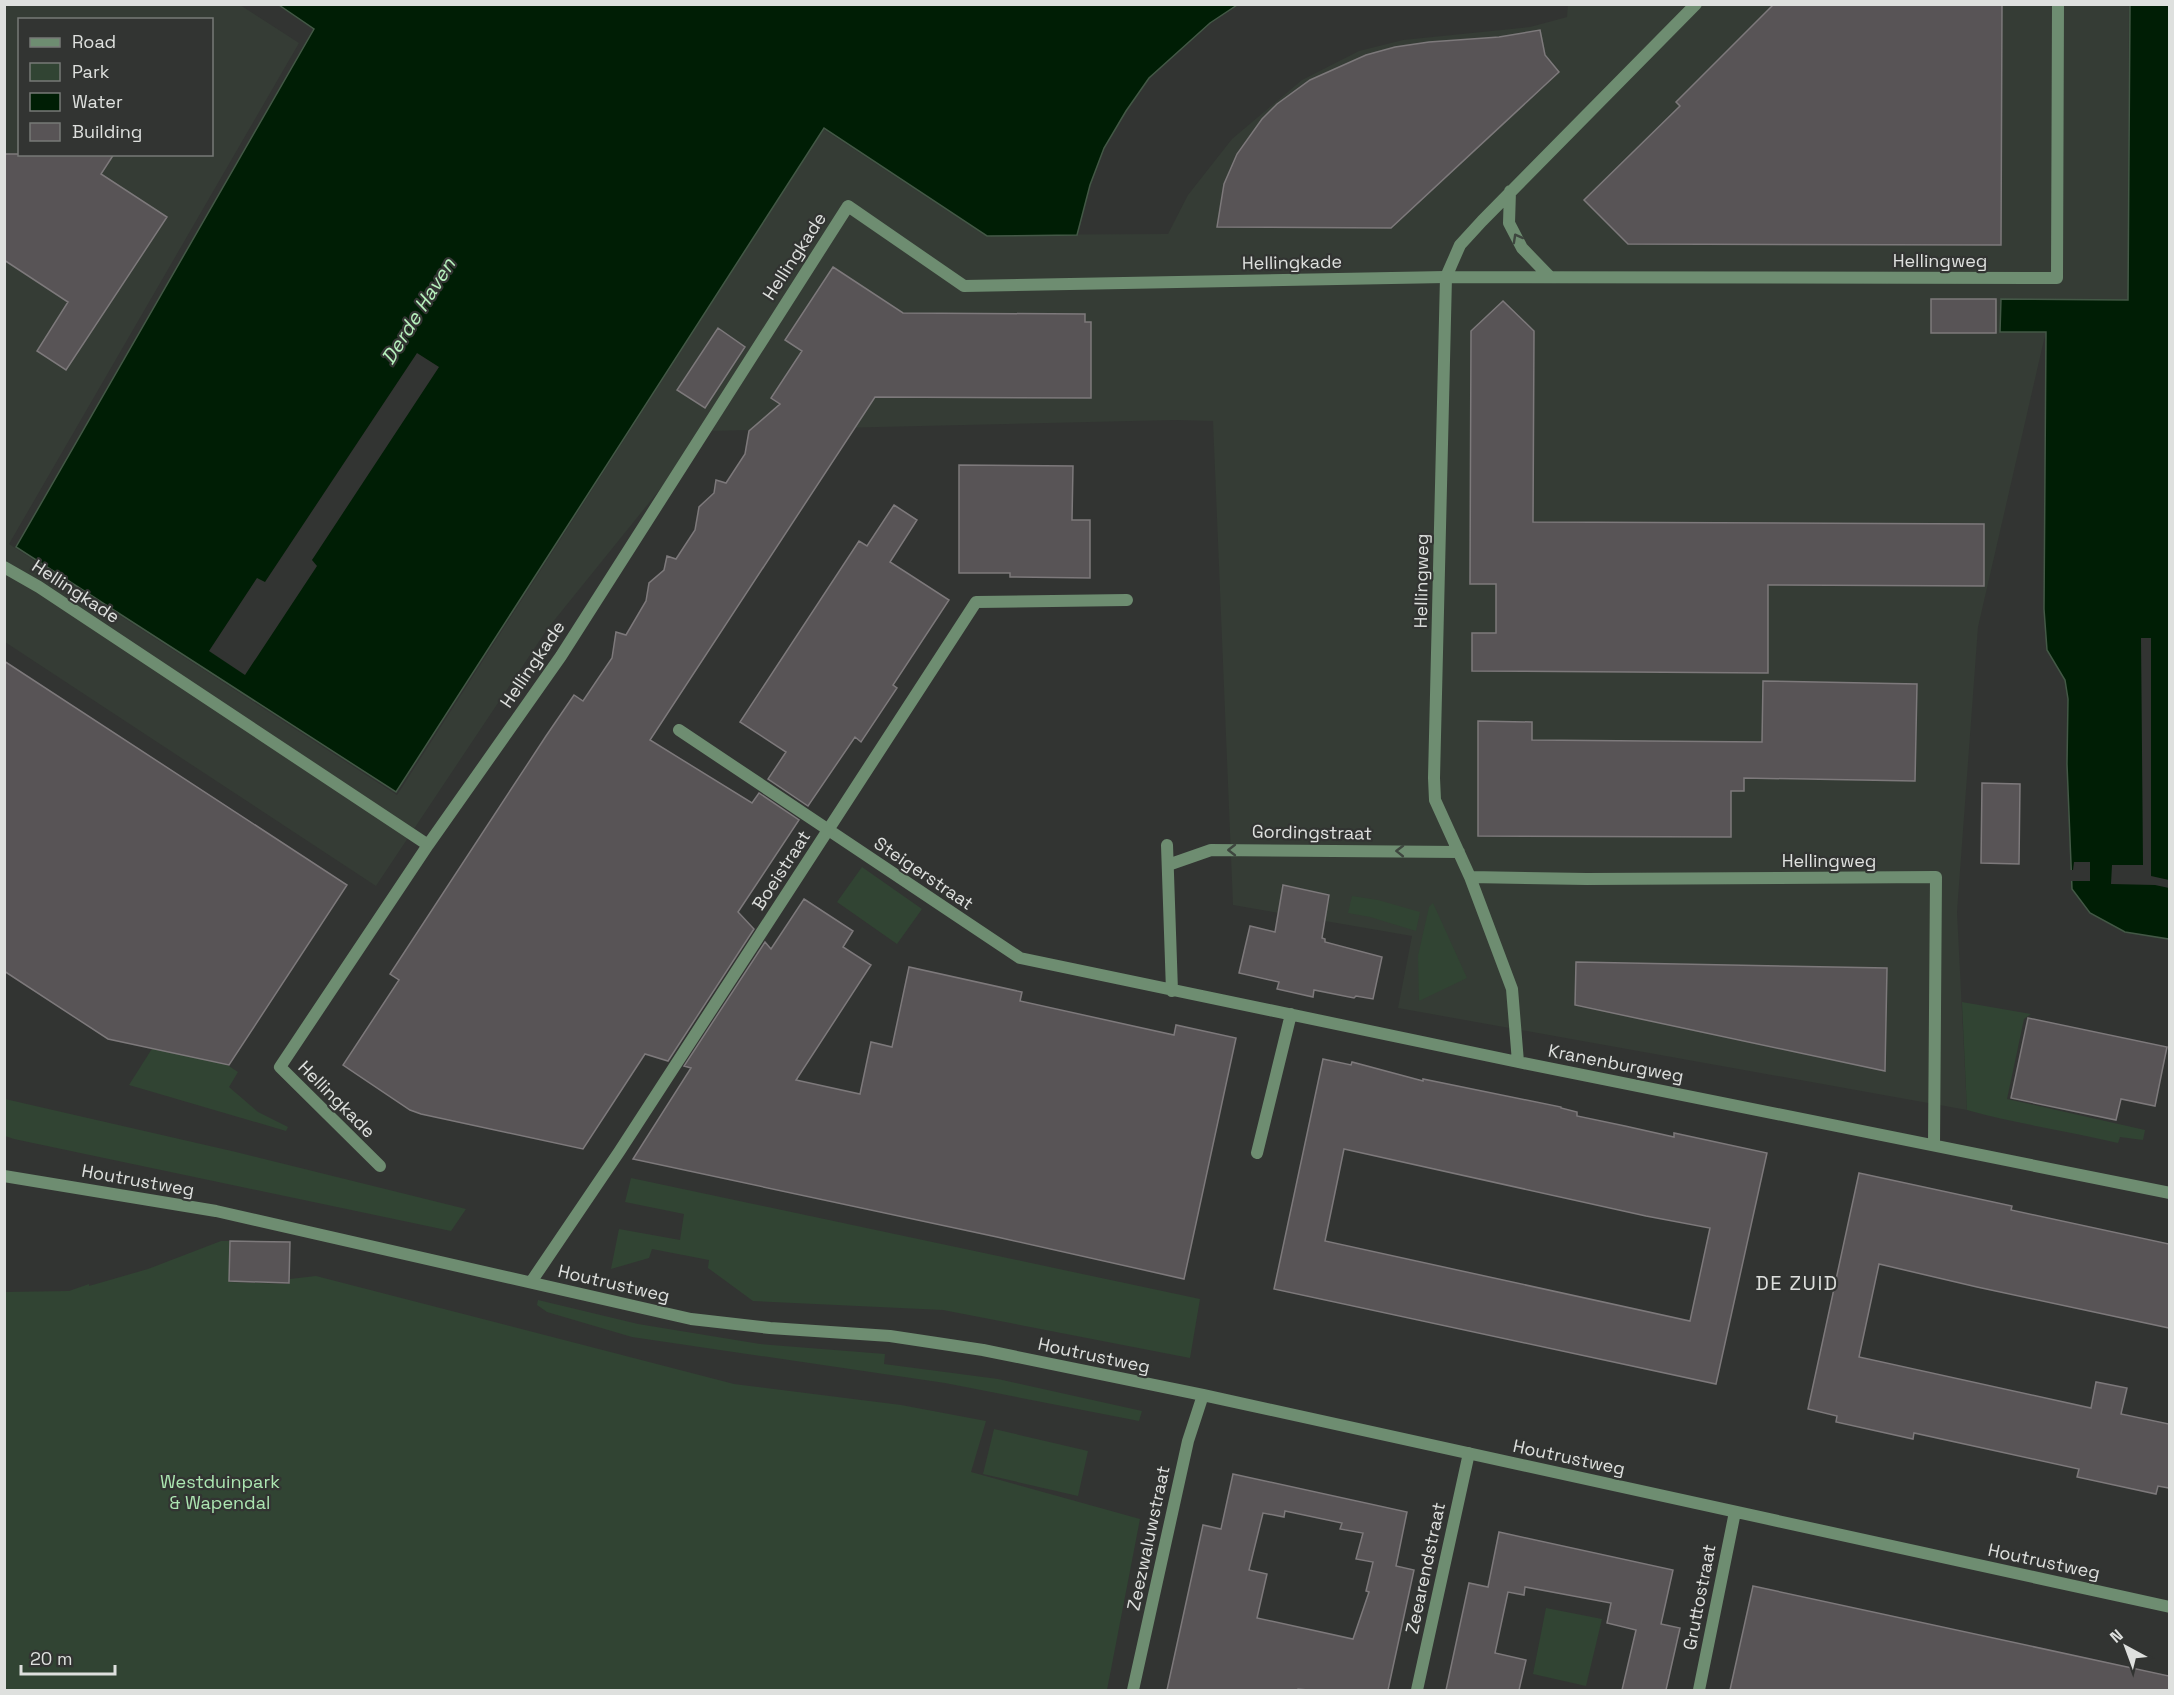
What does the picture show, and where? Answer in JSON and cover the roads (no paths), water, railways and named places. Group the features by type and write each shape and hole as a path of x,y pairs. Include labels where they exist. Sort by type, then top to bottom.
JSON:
{"street":[{"name":"Hellingweg","path":"1518,1062 1512,988 1470,877 1435,800 1446,277 1460,245 1510,191 1696,4"},
{"name":"Hellingweg","path":"1446,277 2057,278 2058,4"},
{"path":"1510,191 1509,223 1522,248 1549,276"},
{"name":"Hellingkade","path":"380,1166 280,1067 428,845 561,656 848,206 964,286 1446,277"},
{"name":"Hellingkade","path":"4,567 49,594 428,845"},
{"name":"Boeistraat","path":"531,1282 976,602 1127,600"},
{"name":"Steigerstraat","path":"679,730 1020,958 1172,991"},
{"path":"1167,845 1172,991"},
{"name":"Gordingstraat","path":"1168,865 1210,849 1459,852"},
{"name":"Hellingweg","path":"1470,877 1587,879 1935,877 1934,1145"},
{"name":"Kranenburgweg","path":"1172,991 2169,1193"},
{"path":"1257,1153 1291,1014"},
{"name":"Houtrustweg","path":"4,1176 216,1211 691,1318 794,1330 890,1336 983,1350 1203,1395 2169,1607"},
{"name":"Zeezwaluwstraat","path":"1133,1690 1188,1441 1203,1395"},
{"name":"Zeearendstraat","path":"1417,1690 1469,1453"},
{"name":"Gruttostraat","path":"1699,1690 1735,1512"}],"water":[{"name":"Derde Haven","path":"279,5 1237,5 1210,23 1149,78 1126,111 1104,148 1090,185 1077,235 987,236 824,128 396,792 16,547 314,29"},
{"path":"2130,5 2169,5 2169,939 2125,932 2090,913 2072,889 2067,764 2068,699 2065,680 2047,650 2044,609 2046,332 2000,332 2001,299 2128,300"}],"district":[{"name":"DE ZUID","path":"1797,1283"}],"park label":[{"name":"Westduinpark & Wapendal","path":"220,1491"}]}
